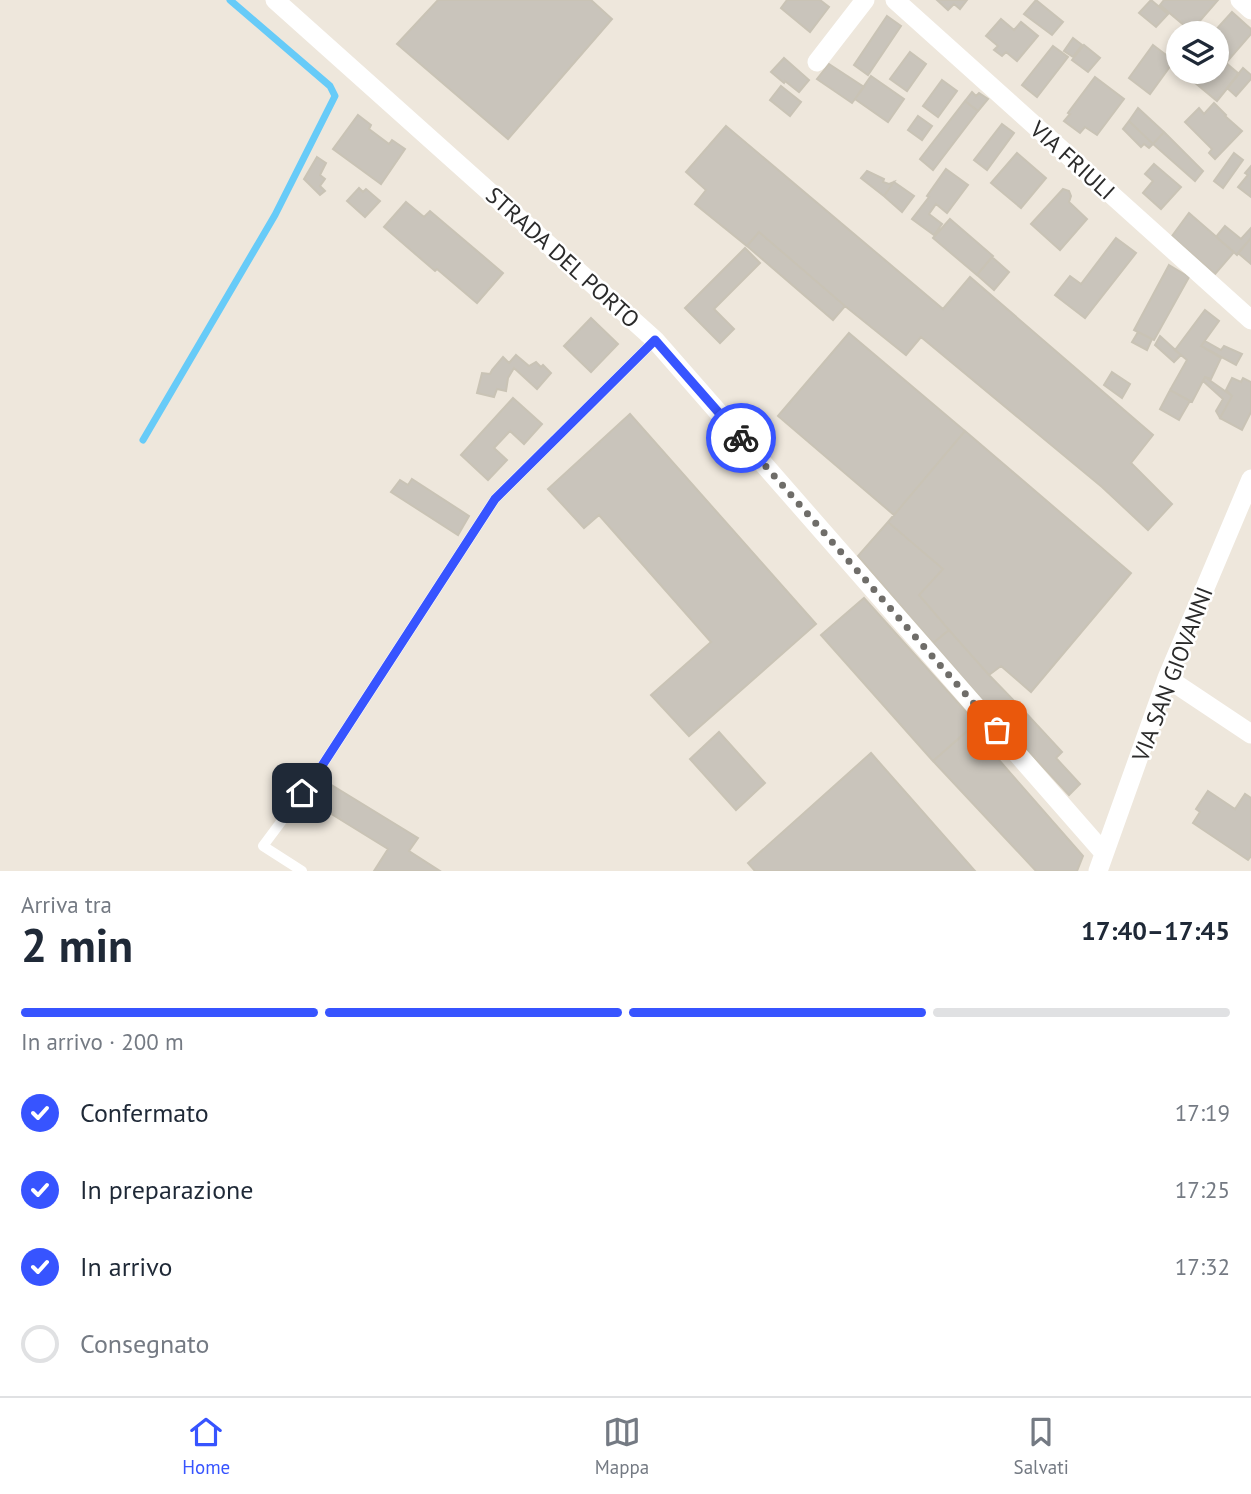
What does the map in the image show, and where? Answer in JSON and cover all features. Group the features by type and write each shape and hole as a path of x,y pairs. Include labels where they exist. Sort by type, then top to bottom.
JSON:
{"street":[{"name":"STRADA DEL PORTO","path":"275,0 655,340 1101,862"},
{"path":"817,62 865,0"},
{"name":"VIA FRIULI","path":"895,0 1251,320"},
{"path":"1240,0 1251,10"},
{"name":"VIA SAN GIOVANNI","path":"1101,862 1167,678 1251,479"},
{"path":"1167,678 1251,734"}],"lane":[{"path":"302,871 263,846 316,775 495,499 655,340"}],"building":[{"path":"438,0 591,0 612,19 508,139 397,44"},
{"path":"787,0 820,0 829,7 810,32 781,8"},
{"path":"937,0 967,0 960,9 954,4 948,10"},
{"path":"1036,0 1063,22 1052,35 1024,14"},
{"path":"1151,0 1168,14 1156,27 1139,13"},
{"path":"1164,0 1218,0 1200,21 1179,21 1160,5"},
{"path":"1232,12 1251,29 1251,34 1229,60 1229,21 1224,21"},
{"path":"887,16 901,26 868,75 854,65"},
{"path":"1001,19 1014,30 1021,22 1038,36 1017,61 1006,52 1002,56 994,50 998,46 986,36"},
{"path":"1073,38 1082,45 1073,57 1064,51"},
{"path":"1084,45 1100,58 1088,72 1072,60"},
{"path":"1153,45 1166,55 1166,72 1150,94 1129,78"},
{"path":"1053,46 1068,57 1037,97 1022,85"},
{"path":"910,52 926,64 907,91 890,79"},
{"path":"784,58 809,80 799,92 771,72"},
{"path":"829,64 864,87 852,103 817,79"},
{"path":"1229,66 1239,74 1217,101 1196,84 1229,84"},
{"path":"1243,68 1251,75 1251,79 1236,96 1227,88"},
{"path":"871,76 904,99 888,122 855,99"},
{"path":"1095,77 1124,99 1097,135 1085,127 1080,133 1064,121"},
{"path":"942,80 957,91 938,117 923,106"},
{"path":"781,86 801,102 790,116 770,100"},
{"path":"972,92 988,99 978,111 965,101"},
{"path":"965,101 978,111 933,170 920,159"},
{"path":"1214,103 1242,131 1215,159 1209,153 1212,149 1185,122 1199,108 1204,114"},
{"path":"1138,108 1164,132 1153,144 1129,121"},
{"path":"358,115 371,125 369,129 389,144 392,140 405,149 381,184 333,149"},
{"path":"918,116 932,126 922,140 908,130"},
{"path":"1129,121 1153,144 1149,148 1144,144 1141,147 1123,129"},
{"path":"1002,124 1014,133 987,170 974,160"},
{"path":"726,126 943,309 970,277 1153,435 1131,463 1172,504 1148,530 1102,487 921,337 906,355 759,232 747,246 695,204 706,190 686,172"},
{"path":"1164,132 1203,171 1195,181 1153,144"},
{"path":"1017,153 1046,178 1021,208 991,183"},
{"path":"1234,153 1243,160 1223,188 1214,181"},
{"path":"317,157 326,163 320,175 325,179 320,186 325,191 320,195 304,179"},
{"path":"1154,164 1181,187 1161,209 1143,193 1153,181 1145,174"},
{"path":"1251,166 1251,197 1238,187 1248,175 1245,173"},
{"path":"946,169 968,185 947,213 936,204 929,214 942,224 934,235 912,219"},
{"path":"867,171 884,179 883,182 894,182 884,196 861,178"},
{"path":"894,182 914,196 902,212 884,196"},
{"path":"359,188 363,192 366,189 380,201 365,217 347,201"},
{"path":"1063,189 1069,191 1069,202 1087,219 1060,250 1031,224"},
{"path":"406,202 424,217 430,211 503,273 477,303 384,227"},
{"path":"1189,213 1234,252 1215,274 1172,236"},
{"path":"950,219 993,256 977,275 933,238"},
{"path":"1225,226 1241,239 1251,228 1251,238 1237,255 1216,237"},
{"path":"759,232 845,306 833,320 747,246"},
{"path":"1116,238 1136,253 1085,318 1055,295 1070,276 1081,284"},
{"path":"1251,238 1251,264 1238,253"},
{"path":"745,248 760,263 714,309 734,329 720,343 685,308"},
{"path":"992,257 1009,272 994,290 977,275"},
{"path":"1169,265 1189,277 1154,340 1134,330"},
{"path":"1205,310 1219,321 1201,346 1221,358 1211,379 1205,377 1192,402 1170,390 1187,360 1175,350"},
{"path":"591,318 618,344 591,372 564,346"},
{"path":"1138,332 1152,339 1147,350 1132,342"},
{"path":"849,333 965,431 894,515 778,416"},
{"path":"1160,336 1181,355 1174,362 1155,345"},
{"path":"1205,341 1221,350 1224,346 1242,354 1236,365 1201,346"},
{"path":"516,355 529,366 536,362 551,373 537,389 514,368 508,378 506,391 497,389 494,397 477,393 482,373 490,374 503,357 509,363"},
{"path":"1112,372 1130,384 1122,398 1104,385"},
{"path":"1205,377 1232,396 1220,418 1216,411 1223,399 1203,381"},
{"path":"1232,378 1241,382 1243,378 1251,382 1251,412 1242,430 1220,418 1232,396 1226,390"},
{"path":"1170,390 1190,401 1179,420 1160,409"},
{"path":"513,398 542,424 524,444 510,431 494,448 507,460 488,480 461,455"},
{"path":"630,414 816,624 689,736 651,695 711,642 599,515 584,528 548,489"},
{"path":"965,431 1131,573 1031,692 1001,666 989,675 919,595 943,569 888,522"},
{"path":"412,479 469,516 458,535 391,492 400,480 408,485"},
{"path":"888,522 943,569 919,595 949,630 933,643 858,556"},
{"path":"864,598 976,723 933,761 821,635"},
{"path":"949,630 1024,711 1007,728 933,643"},
{"path":"1024,711 1062,752 1056,758 1080,784 1069,795 1007,728"},
{"path":"971,728 1083,856 1077,871 1036,871 933,761"},
{"path":"719,732 765,783 736,810 690,759"},
{"path":"871,753 975,871 755,871 748,863"},
{"path":"325,781 418,838 409,851 440,871 374,871 388,849 312,802"},
{"path":"1208,791 1235,809 1245,794 1251,798 1251,856 1248,860 1193,823 1200,812 1196,809"}],"waterway":[{"path":"143,440 275,215 335,96 330,86 230,0"}],"way so far":[{"path":"741,438 997,730"}],"route":[{"path":"302,793 495,499 655,340 741,438"}]}
